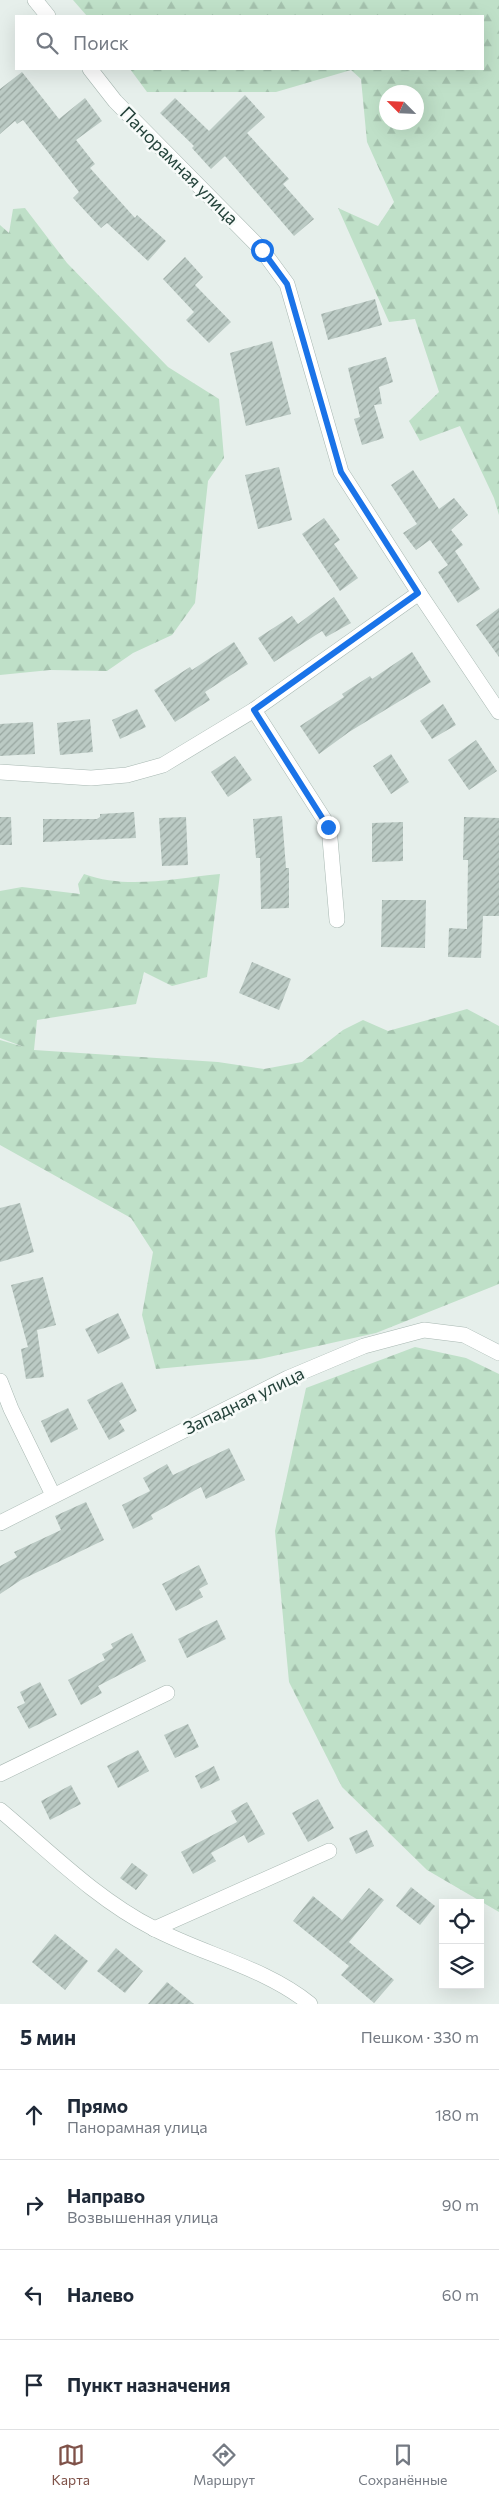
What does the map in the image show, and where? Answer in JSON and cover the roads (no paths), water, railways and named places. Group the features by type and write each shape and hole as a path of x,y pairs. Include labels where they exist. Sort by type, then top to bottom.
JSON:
{"street":[{"name":"Панорамная улица","path":"91,70 115,101 262,250 287,284 341,472 418,593 499,712"},
{"path":"0,772 92,778 128,775 162,765 254,710 418,593"},
{"path":"254,710 328,827 337,920"},
{"name":"Западная улица","path":"0,1522 288,1378 364,1346 424,1330 464,1335 499,1353"},
{"path":"0,1381 11,1409 53,1496"},
{"path":"0,1774 166,1692"},
{"path":"0,1810 111,1903 154,1929 283,1985 310,2004"},
{"path":"154,1929 330,1851"}]}
